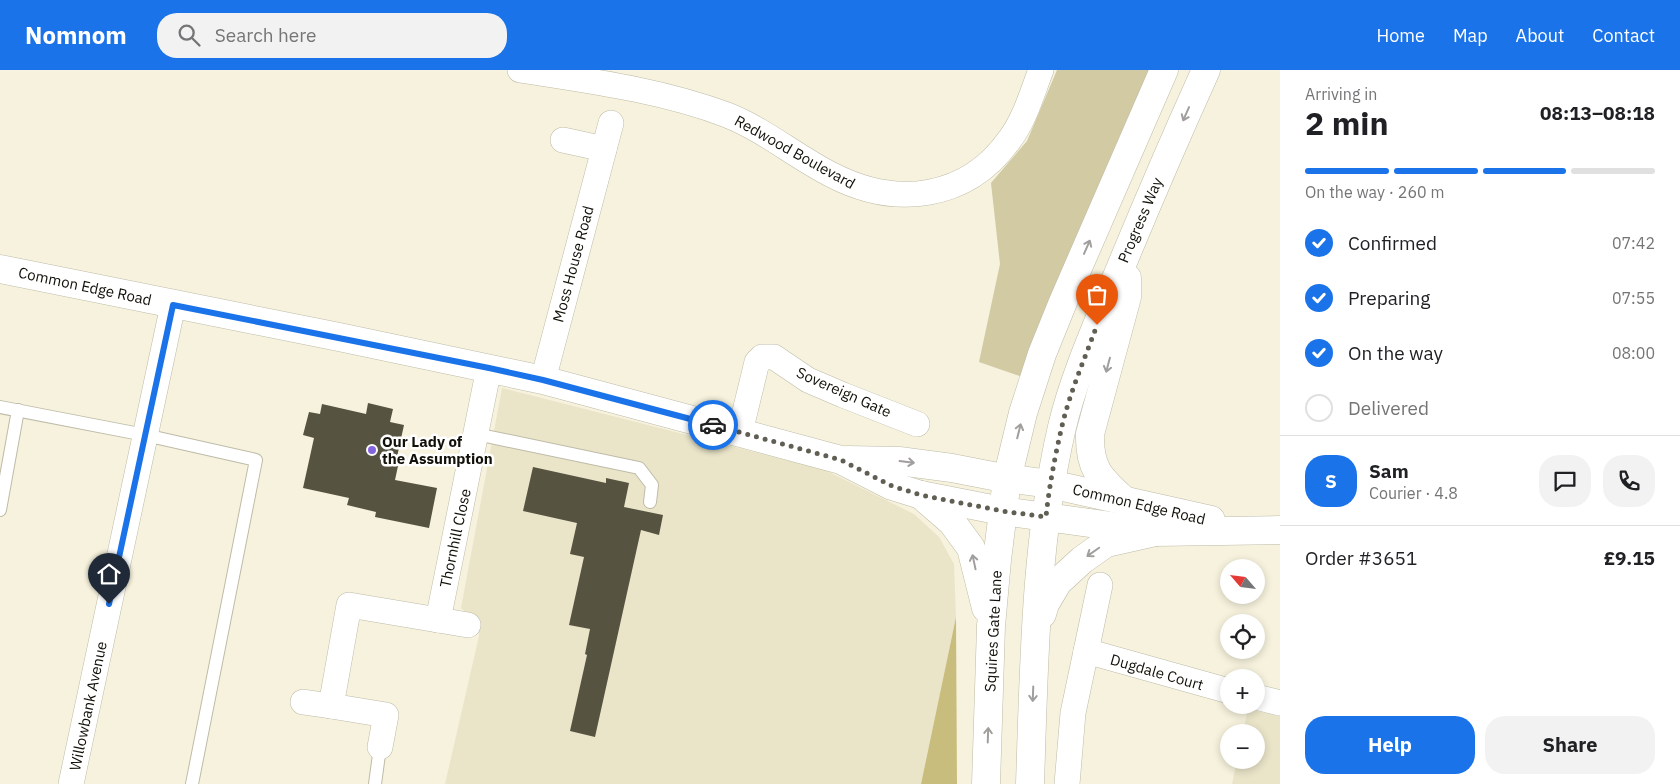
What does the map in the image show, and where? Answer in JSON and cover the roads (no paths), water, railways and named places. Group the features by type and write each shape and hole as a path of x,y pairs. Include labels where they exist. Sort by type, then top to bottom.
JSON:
{"main road":[{"path":"1007,479 1023,413 1042,354 1164,70"},
{"name":"Progress Way","path":"1046,517 1050,484 1062,426 1097,325 1157,179 1206,70"},
{"path":"1126,502 1102,480 1094,467 1089,450 1090,434 1127,297 1128,249"},
{"name":"Common Edge Road","path":"0,269 543,380 841,460 892,486 921,495 1002,511 1155,532 1269,530"},
{"name":"Common Edge Road","path":"841,460 899,461 952,468 1007,479 1050,484 1126,502 1269,530"},
{"name":"Squires Gate Lane","path":"986,784 991,626 1002,511 1007,479"},
{"path":"921,495 952,522 972,548 979,584 991,626"},
{"path":"1030,784 1034,645 1046,517"},
{"path":"1034,645 1045,604 1058,582 1064,576 1106,543 1155,532"}],"street":[{"name":"Redwood Boulevard","path":"520,70 624,78 682,101 727,115 753,127 831,174 858,187 888,194 911,195 932,192 958,184 979,171 997,156 1011,138 1020,121 1041,70"},
{"name":"Moss House Road","path":"543,380 611,123"},
{"path":"563,140 604,149"},
{"name":"Willowbank Avenue","path":"71,784 173,305"},
{"name":"Sovereign Gate","path":"740,432 757,362 762,357 768,356 774,357 808,380 917,424"},
{"name":"Thornhill Close","path":"438,620 489,368"},
{"path":"1067,784 1073,713 1100,585"},
{"path":"331,706 349,605 468,625"},
{"name":"Dugdale Court","path":"1086,651 1220,688"},
{"path":"1265,699 1280,703"},
{"path":"303,702 386,715 380,747"}],"lane":[{"path":"0,407 145,435 256,460 192,784"},
{"path":"0,510 18,410"},
{"path":"476,434 639,468 652,485 650,502"},
{"path":"375,784 380,747"}],"place":[{"name":"Our Lady of the Assumption","path":"372,450"}]}
